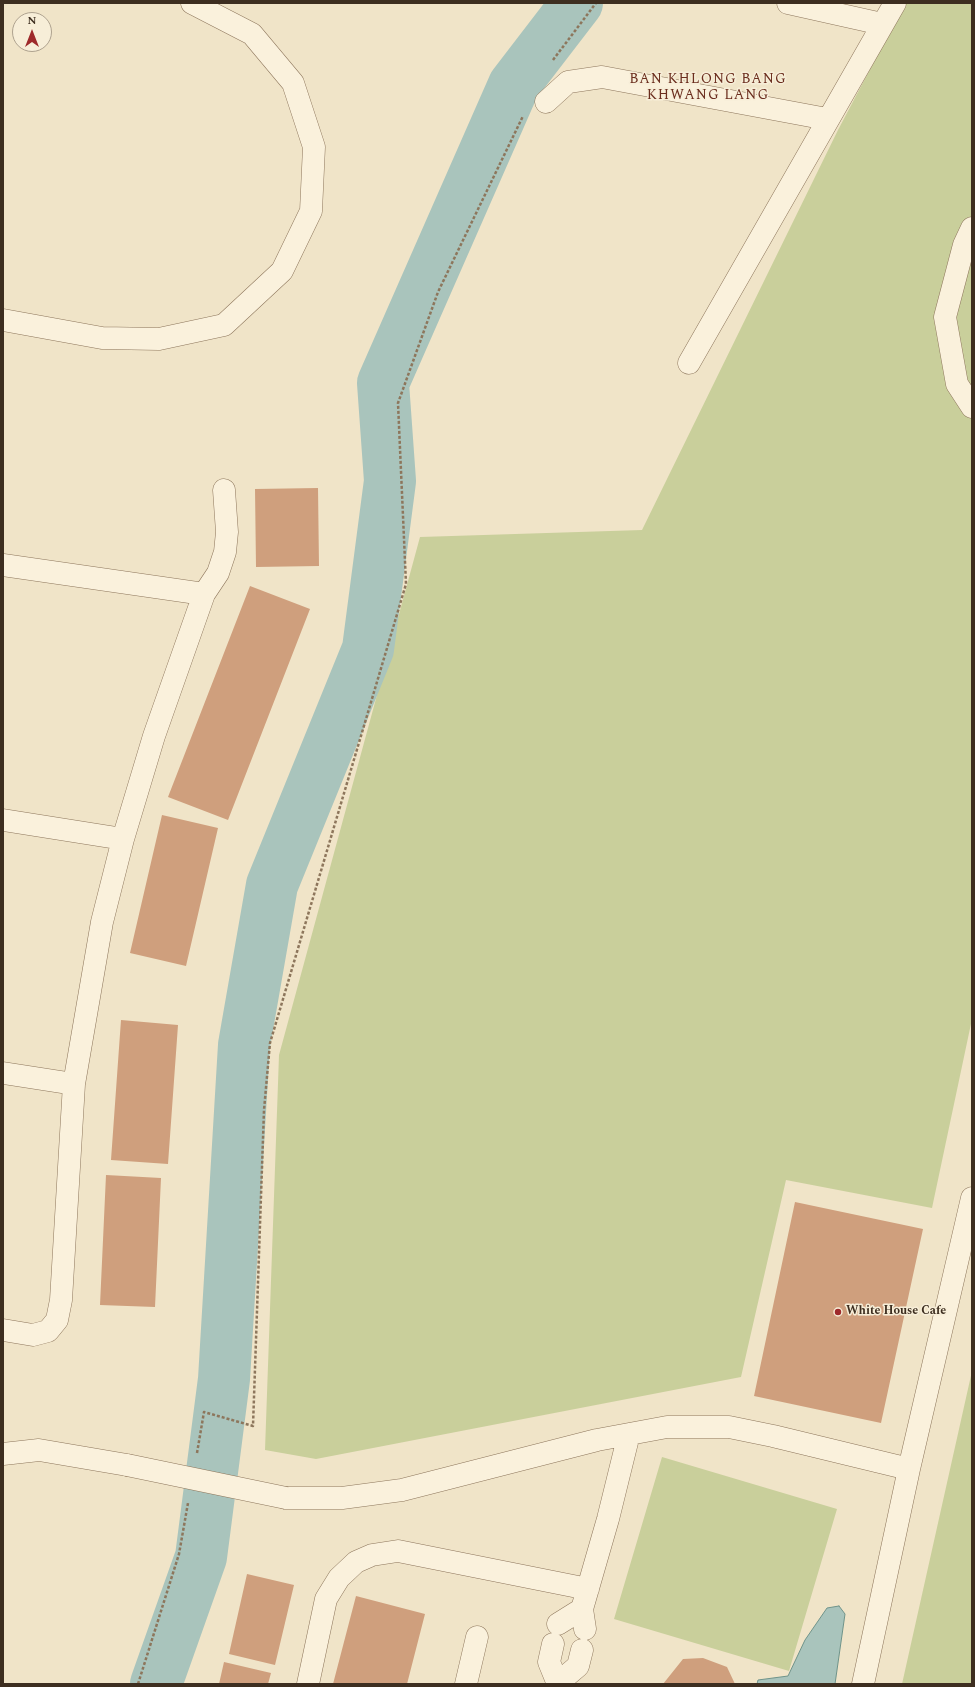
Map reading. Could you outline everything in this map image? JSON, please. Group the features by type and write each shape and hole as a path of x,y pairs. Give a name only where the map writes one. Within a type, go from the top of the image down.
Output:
{"street":[{"path":"3,320 102,338 159,338 224,325 282,271 311,211 314,147 293,83 252,34 192,3"},
{"path":"788,3 882,24"},
{"path":"689,363 827,119 895,3"},
{"path":"546,102 568,82 602,77 827,119"},
{"path":"972,228 964,245 945,317 956,384 972,407"},
{"path":"3,1330 33,1335 48,1331 57,1320 61,1300 74,1084 102,922 123,839 154,736 204,594 218,573 225,552 227,532 224,490"},
{"path":"3,565 204,594"},
{"path":"3,820 123,839"},
{"path":"3,1074 74,1084"},
{"path":"863,1684 909,1469 972,1198"},
{"path":"3,1454 39,1450 127,1465 286,1498 342,1498 402,1490 597,1440 667,1427 729,1427 774,1436 909,1469"},
{"path":"584,1619 556,1634 549,1662 558,1684 578,1666 584,1619 629,1434"},
{"path":"308,1684 326,1599 339,1578 356,1562 372,1555 398,1551 584,1619"},
{"path":"466,1684 477,1637"}],"path":[{"path":"551,63 596,3"},
{"path":"196,1460 204,1412 253,1426 264,1110 270,1043 406,584 398,402 438,292 524,115"},
{"path":"138,1684 179,1554 189,1499"}],"green space":[{"path":"905,3 972,3 972,1019 932,1208 786,1180 741,1377 316,1459 265,1450 279,1055 420,537 642,530 838,130"},
{"path":"972,1371 972,1684 902,1684"},
{"path":"662,1457 837,1509 789,1671 614,1619"}],"water":[{"path":"839,1606 845,1614 835,1684 757,1684 758,1680 788,1676 805,1640 827,1608"}],"building":[{"path":"318,488 319,566 256,567 255,489"},
{"path":"250,586 310,609 228,820 168,797"},
{"path":"162,815 218,828 186,966 130,953"},
{"path":"121,1020 178,1025 168,1164 111,1160"},
{"path":"106,1175 161,1178 155,1307 100,1305"},
{"name":"White House Cafe","path":"795,1202 923,1229 881,1423 754,1396"},
{"path":"247,1574 294,1585 275,1665 229,1654"},
{"path":"356,1596 425,1614 407,1684 333,1684"},
{"path":"703,1658 727,1667 735,1684 663,1684 683,1659"},
{"path":"224,1662 271,1673 268,1684 219,1684"}],"waterway":[{"path":"156,1684 201,1557 224,1379 244,1045 272,885 368,649 390,481 383,383 514,85 577,3"}],"place":[{"name":"White House Cafe","path":"838,1312"}],"district":[{"name":"BAN KHLONG BANG KHWANG LANG","path":"708,88"}]}
